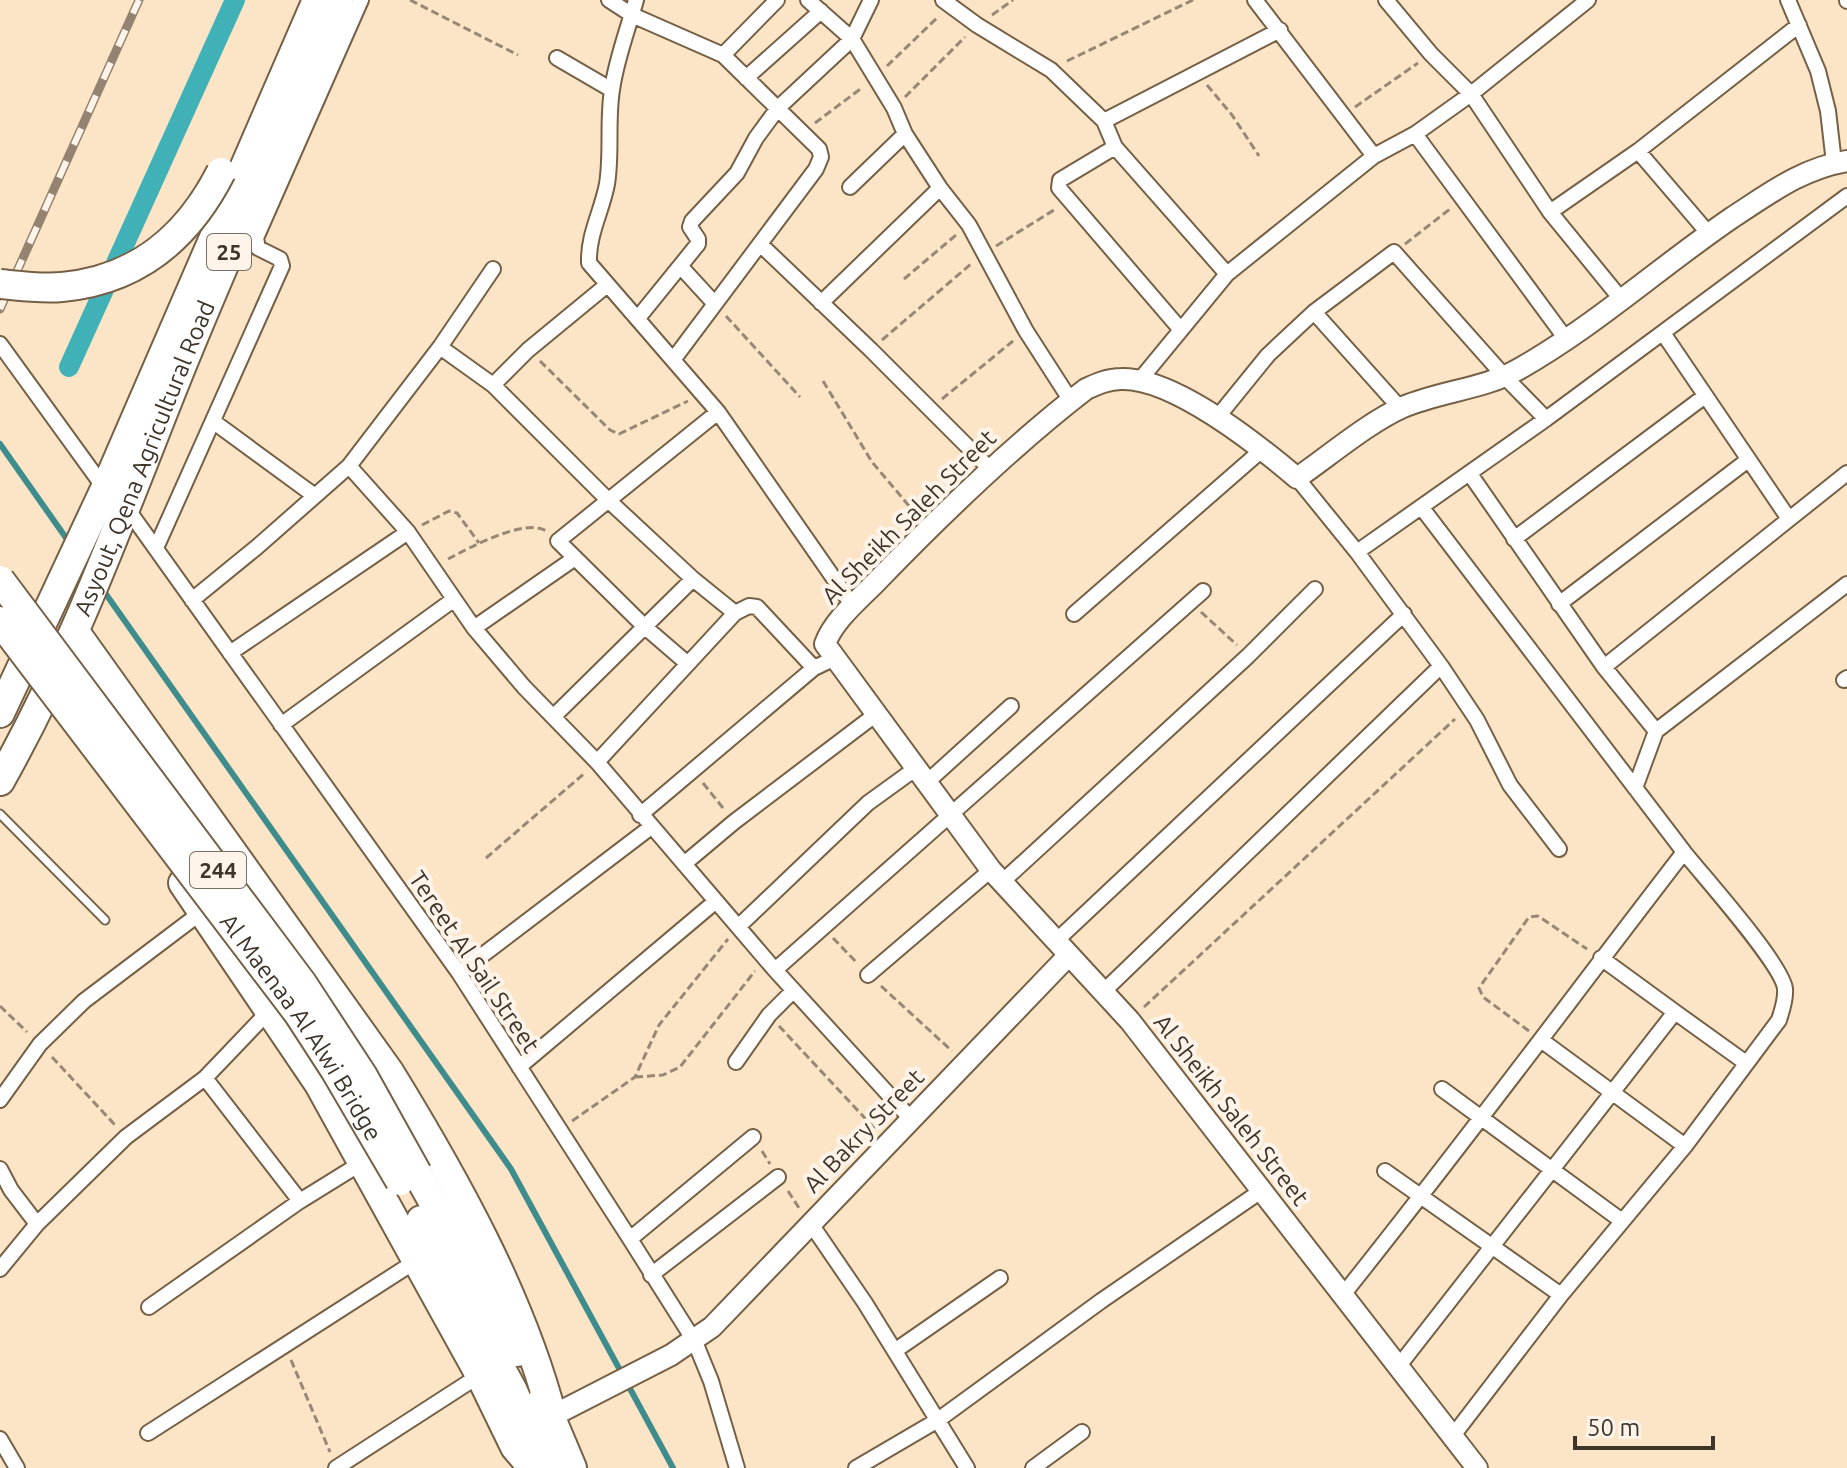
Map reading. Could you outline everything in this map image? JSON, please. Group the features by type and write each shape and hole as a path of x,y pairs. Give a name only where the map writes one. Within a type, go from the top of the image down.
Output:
{"highway":[{"path":"0,284 61,288 90,283 145,261 169,244 208,199 296,0"},
{"name":"Asyout, Qena Agricultural Road","path":"46,696 75,632 115,498 317,0"},
{"name":"Asyout, Qena Agricultural Road","path":"22,667 50,608 115,498 201,319 339,0"},
{"name":"Al Maenaa Al Alwi Bridge","path":"0,580 302,983 363,1076 546,1468"},
{"name":"Al Maenaa Al Alwi Bridge","path":"0,621 298,1013 408,1177 552,1416"},
{"path":"75,632 390,1073 418,1119 518,1313 532,1347 552,1416"},
{"path":"22,667 203,911 319,1084 480,1375 515,1447 533,1468"},
{"name":"25","path":"0,713 22,667"},
{"name":"25","path":"0,781 46,696"},
{"name":"244","path":"552,1416 572,1468"}],"street":[{"path":"156,548 282,266 280,259 258,248 256,238 361,0"},
{"path":"609,0 634,8 723,55 819,149 819,164 673,360"},
{"path":"723,55 777,0"},
{"path":"808,0 852,39 894,108 905,134 940,188 969,225 1026,331 1071,401"},
{"path":"638,318 682,268 698,244 690,227 692,221 737,173 756,138 778,108 852,39 871,0"},
{"path":"1255,0 1374,156"},
{"path":"1386,0 1431,54 1471,94 1550,212 1621,299"},
{"path":"1139,381 1227,274 1374,156 1415,134 1471,94 1588,0"},
{"path":"1297,478 1400,408 1505,377 1566,339 1787,181 1808,170 1840,162 1818,71 1788,0"},
{"path":"946,3 1051,70 1104,121 1115,147 1227,274"},
{"path":"634,8 612,90 610,163 589,248 589,263 718,412 853,606"},
{"path":"746,78 821,11"},
{"path":"1550,212 1638,151 1799,25"},
{"path":"1104,121 1280,30"},
{"path":"557,58 612,90"},
{"path":"850,187 905,134"},
{"path":"1415,134 1566,339"},
{"path":"1115,147 1060,180 1059,188 1181,330"},
{"path":"1638,151 1709,234"},
{"path":"821,303 940,188"},
{"path":"1357,552 1546,419 1847,196"},
{"path":"760,244 991,470"},
{"path":"1216,419 1268,355 1314,312 1394,252 1546,419"},
{"path":"682,268 715,304"},
{"path":"192,600 349,466 440,347 493,269"},
{"path":"493,385 528,350 607,285"},
{"path":"1314,312 1400,408"},
{"path":"1663,333 1789,519"},
{"name":"Tereet Al Sail Street","path":"0,344 156,548 459,973 695,1342 711,1381 737,1468"},
{"path":"440,347 493,385 608,500 693,579 735,613"},
{"name":"Al Sheikh Saleh Street","path":"1473,1466 1130,1021 997,876 833,659 826,649 826,642 853,606 928,528 1071,401 1086,389 1103,382 1121,379 1139,381 1179,396 1263,449 1297,478 1357,552 1441,666 1469,706 1510,785 1559,849"},
{"path":"1514,539 1705,396"},
{"path":"688,664 645,627 558,541 718,412"},
{"path":"214,422 315,496"},
{"path":"1074,614 1263,449"},
{"path":"1559,604 1748,460"},
{"path":"349,466 408,532 474,628 597,762 793,991 911,1119"},
{"path":"1604,667 1847,473"},
{"path":"1470,474 1604,667 1656,731"},
{"path":"1422,508 1684,852 1765,952 1785,986 1779,1020 1685,1146 1561,1295 1452,1437"},
{"path":"230,653 408,532"},
{"path":"474,628 575,558"},
{"path":"553,717 693,579"},
{"path":"1635,788 1656,731 1847,584"},
{"path":"868,975 997,876 1248,656 1315,589"},
{"path":"775,970 1203,591"},
{"path":"281,725 453,600"},
{"path":"597,762 735,613 749,606 757,607 814,668"},
{"path":"1062,948 1404,614"},
{"path":"640,815 814,668 833,659"},
{"path":"1103,992 1441,666"},
{"path":"739,926 868,803 921,776 1011,706"},
{"path":"684,864 875,715"},
{"path":"459,973 651,827"},
{"path":"1342,1296 1483,1117 1684,852"},
{"path":"519,1067 716,901"},
{"path":"0,1100 40,1044 95,993 203,911"},
{"name":"Al Bakry Street","path":"552,1416 695,1342 712,1327 965,1063 1062,948"},
{"path":"1601,958 1746,1063"},
{"path":"736,1062 769,1015 793,991"},
{"path":"0,1269 37,1224 126,1137 205,1078 270,1010"},
{"path":"1398,1367 1675,1012"},
{"path":"1541,1040 1685,1146"},
{"path":"205,1078 300,1201"},
{"path":"1442,1089 1622,1221"},
{"path":"630,1239 753,1137"},
{"path":"149,1307 300,1201 363,1162"},
{"path":"0,1169 11,1190 37,1224"},
{"path":"1385,1171 1561,1295"},
{"path":"651,1275 778,1177"},
{"path":"856,1468 938,1420 1079,1317 1261,1191"},
{"path":"811,1224 896,1350 967,1468"},
{"path":"148,1433 416,1261"},
{"path":"896,1350 1000,1278"},
{"path":"337,1468 480,1375"},
{"path":"1033,1468 1082,1432"},
{"path":"0,1439 17,1468"}],"lane":[{"path":"0,814 105,920"}],"path":[{"path":"410,0 518,55"},
{"path":"894,108 977,25 1013,0"},
{"path":"1051,70 1193,0"},
{"path":"802,132 876,78 946,3"},
{"path":"1342,116 1431,54"},
{"path":"1197,73 1232,115 1259,156"},
{"path":"1394,252 1462,199"},
{"path":"871,350 985,252 1068,201"},
{"path":"904,279 969,225"},
{"path":"715,304 800,397"},
{"path":"929,410 1026,331"},
{"path":"528,350 610,430 619,434 702,394"},
{"path":"823,381 872,462 928,528"},
{"path":"408,532 449,511 457,513 479,543"},
{"path":"434,566 479,543 530,526 544,528 558,541"},
{"path":"1190,601 1248,656"},
{"path":"1130,1021 1469,706"},
{"path":"486,858 597,762"},
{"path":"693,770 734,822"},
{"path":"1541,1040 1483,997 1479,988 1529,917 1538,916 1601,958"},
{"path":"559,1130 635,1077 659,1025 739,926"},
{"path":"822,927 868,975 965,1063"},
{"path":"635,1077 663,1075 680,1067 765,958"},
{"path":"0,1007 40,1044 126,1137"},
{"path":"769,1015 888,1143"},
{"path":"753,1137 811,1224"},
{"path":"284,1344 337,1468"}],"waterway":[{"path":"69,367 235,0"},
{"path":"0,444 71,545"},
{"path":"103,590 511,1169 673,1468"}],"railway":[{"path":"0,309 139,0"}]}
